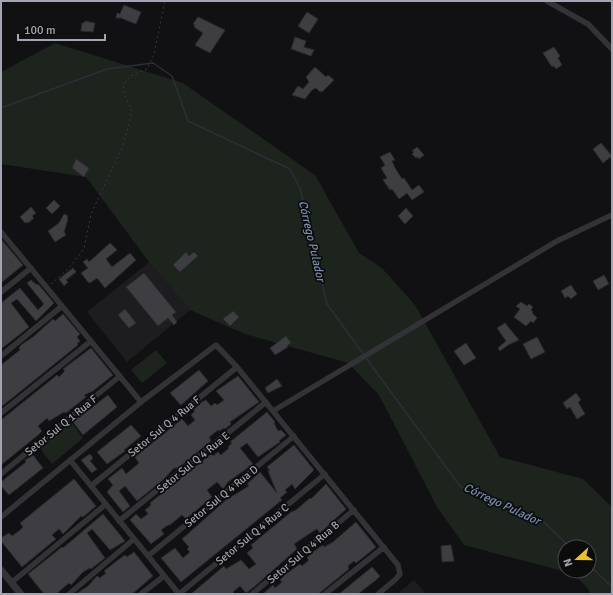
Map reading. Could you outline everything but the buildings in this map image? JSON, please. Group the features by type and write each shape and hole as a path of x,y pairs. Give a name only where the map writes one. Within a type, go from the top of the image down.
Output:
{"street":[{"path":"547,1 588,24 612,49"},
{"path":"273,411 557,241 612,215"},
{"path":"1,232 141,402"},
{"path":"1,292 31,268"},
{"path":"1,356 62,306"},
{"path":"1,413 91,341"},
{"path":"1,517 141,402 214,345 218,346 238,367 398,565 400,574 396,580 378,594"},
{"name":"Setor Sul Q 4 Rua F","path":"91,486 238,367"},
{"name":"Setor Sul Q 1 Rua F","path":"1,474 120,376"},
{"name":"Setor Sul Q 4 Rua E","path":"119,521 266,402"},
{"name":"Setor Sul Q 4 Rua D","path":"148,556 294,436"},
{"path":"70,460 179,594"},
{"name":"Setor Sul Q 4 Rua C","path":"179,594 325,474"},
{"path":"11,583 106,504"},
{"name":"Setor Sul Q 4 Rua B","path":"252,594 354,510"},
{"path":"69,594 134,539"},
{"path":"325,594 384,547"},
{"path":"1,570 21,594"},
{"path":"141,594 164,576"}],"path":[{"path":"47,287 68,269 84,249 91,214 122,148 132,112 123,90 125,82 131,76 147,69 154,54 165,1"}],"shaded area":[{"path":"55,43 183,83 315,175 359,253 382,268 415,305 500,457 583,479 612,507 612,594 590,594 589,590 579,579 597,579 597,539 557,539 557,570 464,545 437,507 379,395 348,363 245,334 190,310 149,262 86,177 1,164 1,72"},
{"path":"149,262 190,310 127,362 87,312"},
{"path":"156,350 167,363 142,383 131,370"},
{"path":"71,422 83,438 52,464 39,447"},
{"path":"414,580 426,594 397,594"}],"waterway":[{"name":"Córrego Pulador","path":"1,108 107,69 153,63 172,76 188,121 290,169 300,188 327,304 364,355"},
{"name":"Córrego Pulador","path":"366,358 460,486 480,497 544,522 562,539"},
{"name":"Córrego Pulador","path":"597,573 612,587"}]}
